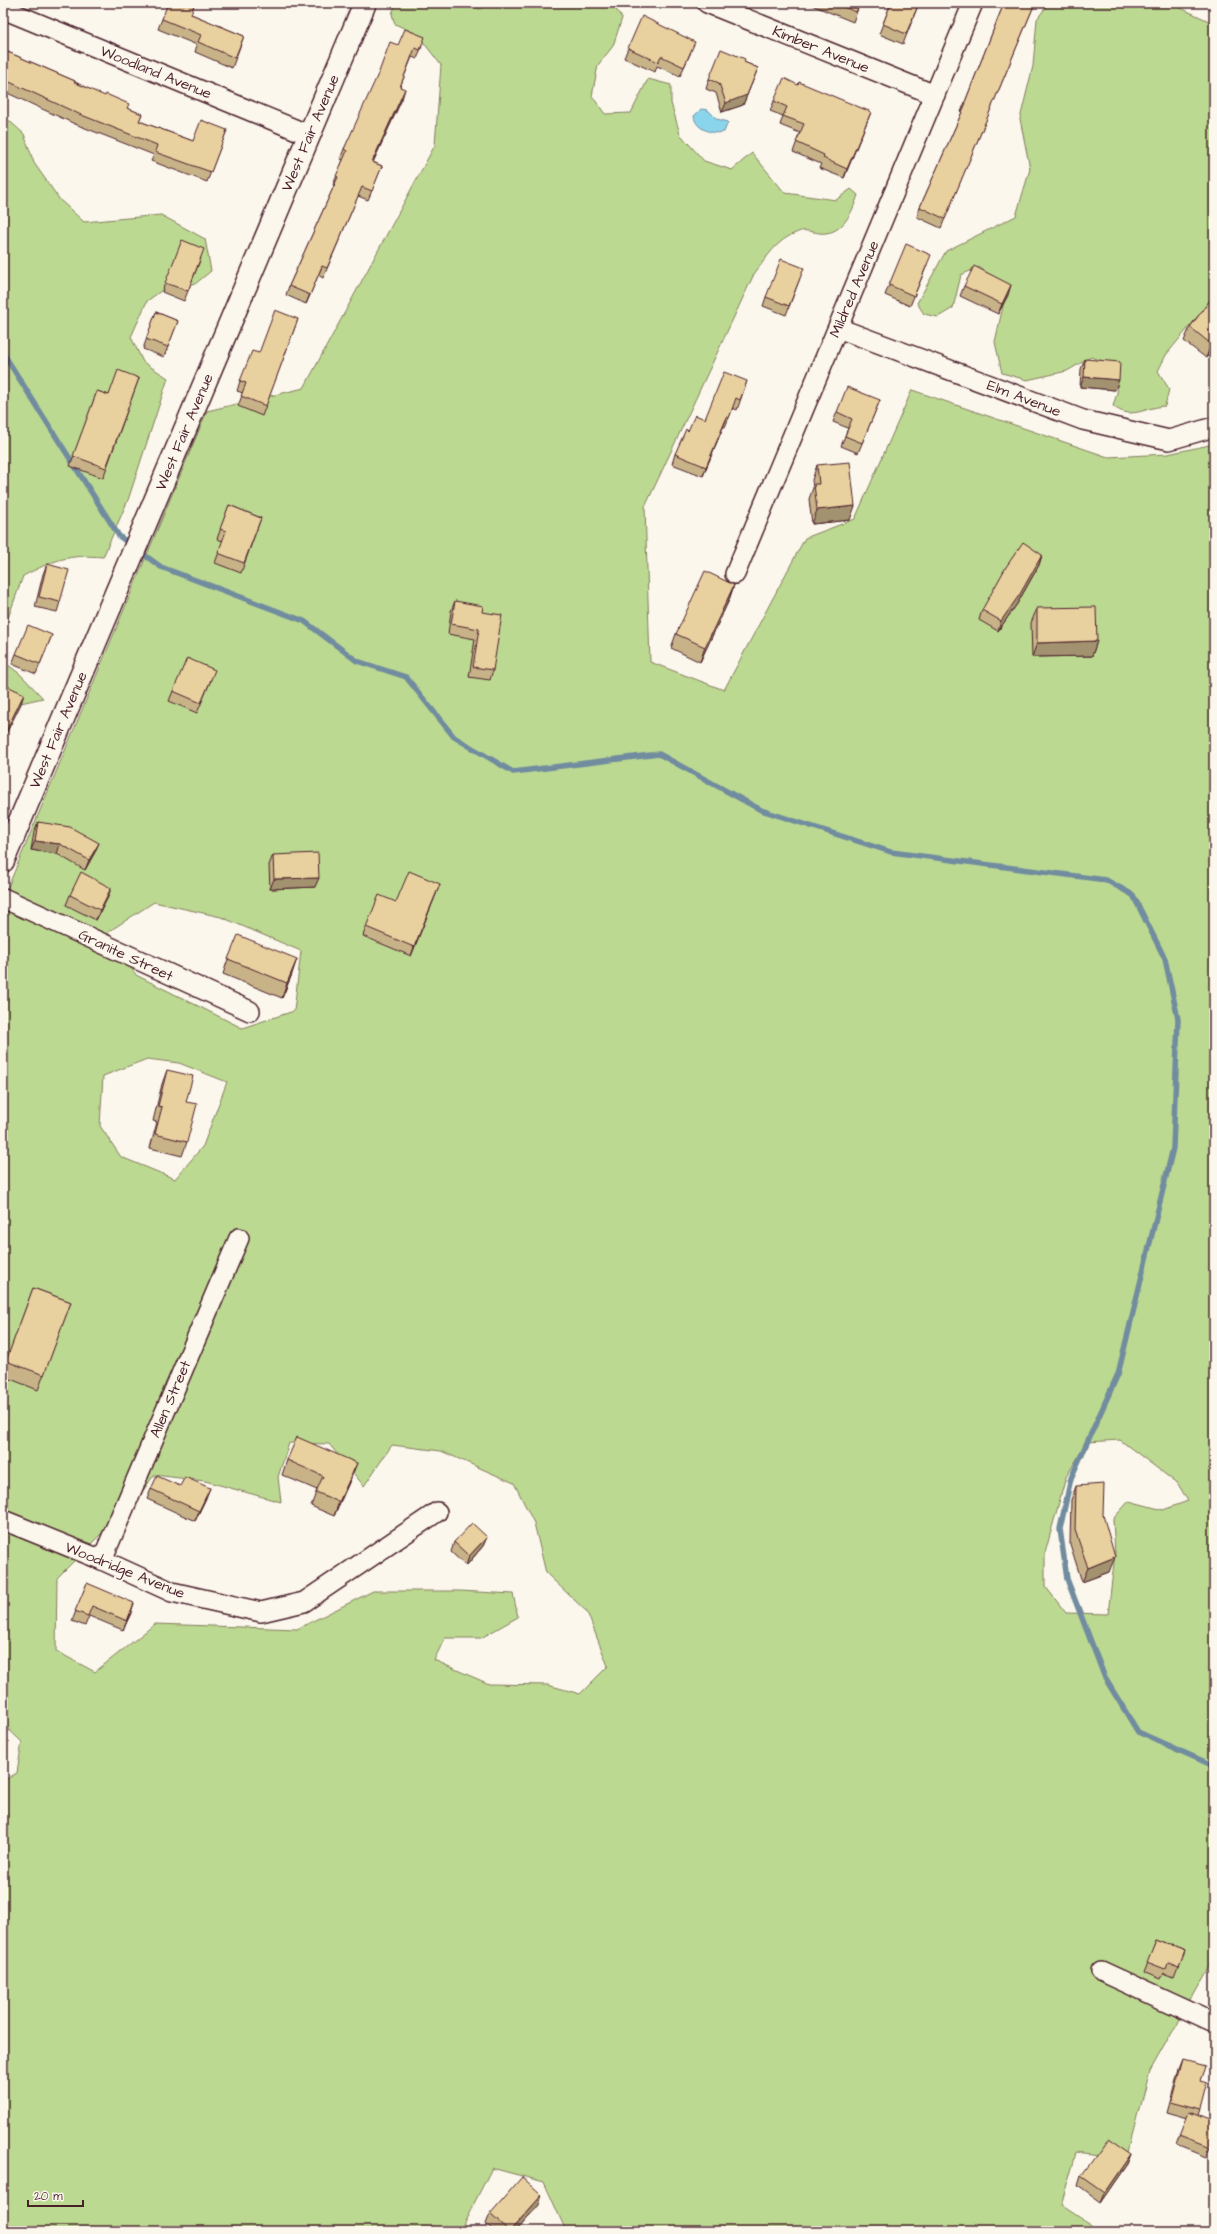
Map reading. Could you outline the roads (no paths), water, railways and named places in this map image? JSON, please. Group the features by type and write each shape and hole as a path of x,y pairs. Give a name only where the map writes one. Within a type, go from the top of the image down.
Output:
{"street":[{"name":"West Fair Avenue","path":"3,861 365,3"},
{"name":"Kimber Avenue","path":"707,3 935,95"},
{"name":"Mildred Avenue","path":"735,574 973,3"},
{"name":"Woodland Avenue","path":"3,8 309,135"},
{"name":"Elm Avenue","path":"838,328 1083,420 1170,440 1214,427"},
{"name":"Granite Street","path":"3,898 250,1011"},
{"name":"Allen Street","path":"102,1560 239,1238"},
{"name":"Woodridge Avenue","path":"3,1520 102,1560 172,1592 261,1612 304,1602 437,1512"},
{"path":"1101,1971 1214,2023"}],"water":[{"path":"701,109 708,110 717,119 728,122 724,132 715,133 701,128 695,121 694,116"}],"waterway":[{"path":"3,353 119,536 131,545"},
{"path":"139,551 161,567 304,621 357,661 406,677 454,737 513,772 659,754 761,810 891,852 1106,880 1133,895 1165,959 1178,1019 1173,1148 1118,1374 1071,1478 1060,1529 1067,1579 1105,1678 1138,1732 1214,1766"}]}
